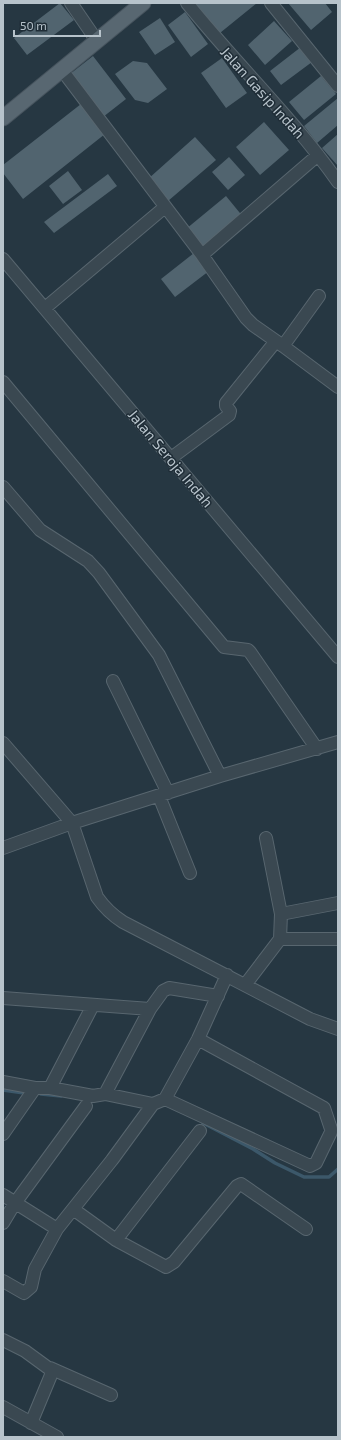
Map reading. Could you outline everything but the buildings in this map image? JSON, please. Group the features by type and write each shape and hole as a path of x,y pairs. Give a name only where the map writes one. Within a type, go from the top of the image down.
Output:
{"main road":[{"path":"3,118 143,3"}],"street":[{"path":"71,3 97,41"},
{"name":"Jalan Gasip Indah","path":"187,3 217,40 318,155 338,182"},
{"path":"271,3 338,86"},
{"path":"62,70 202,255 246,318 253,325 280,343 338,387"},
{"path":"202,255 318,155"},
{"path":"45,308 165,207"},
{"name":"Jalan Seroja Indah","path":"3,259 338,657"},
{"path":"171,458 229,415 230,411 226,406 226,403 280,343 319,296"},
{"path":"3,382 224,647 249,651 317,749"},
{"path":"3,487 40,530 88,561 99,573 159,655 220,776"},
{"path":"113,680 163,795 190,873"},
{"path":"3,848 220,776 338,742"},
{"path":"3,743 72,824 93,889 103,906 123,922 310,1019 338,1029"},
{"path":"245,985 280,939 281,914 266,838"},
{"path":"281,914 338,903"},
{"path":"280,939 338,939"},
{"path":"3,1281 24,1293 31,1287 35,1269 57,1229 112,1160 153,1104 165,1099 198,1038 227,976"},
{"path":"105,1094 150,1009 162,991 169,988 218,996"},
{"path":"3,998 150,1009"},
{"path":"50,1088 93,1005"},
{"path":"165,1099 310,1166 316,1163 331,1132 324,1108 198,1038"},
{"path":"3,1082 35,1088 50,1088 93,1096 105,1094 153,1104"},
{"path":"3,1134 35,1088"},
{"path":"3,1223 15,1202 86,1106"},
{"path":"116,1240 200,1131"},
{"path":"73,1209 116,1240 166,1267 174,1262 237,1186 241,1184 306,1229"},
{"path":"3,1195 57,1229"},
{"path":"3,1340 25,1351 50,1368 111,1395"},
{"path":"31,1422 51,1375 50,1368"},
{"path":"3,1407 57,1437"}],"waterway":[{"path":"3,1090 24,1093"},
{"path":"41,1094 61,1096"},
{"path":"203,1123 253,1149 275,1163 304,1177 329,1177 338,1169"}]}
